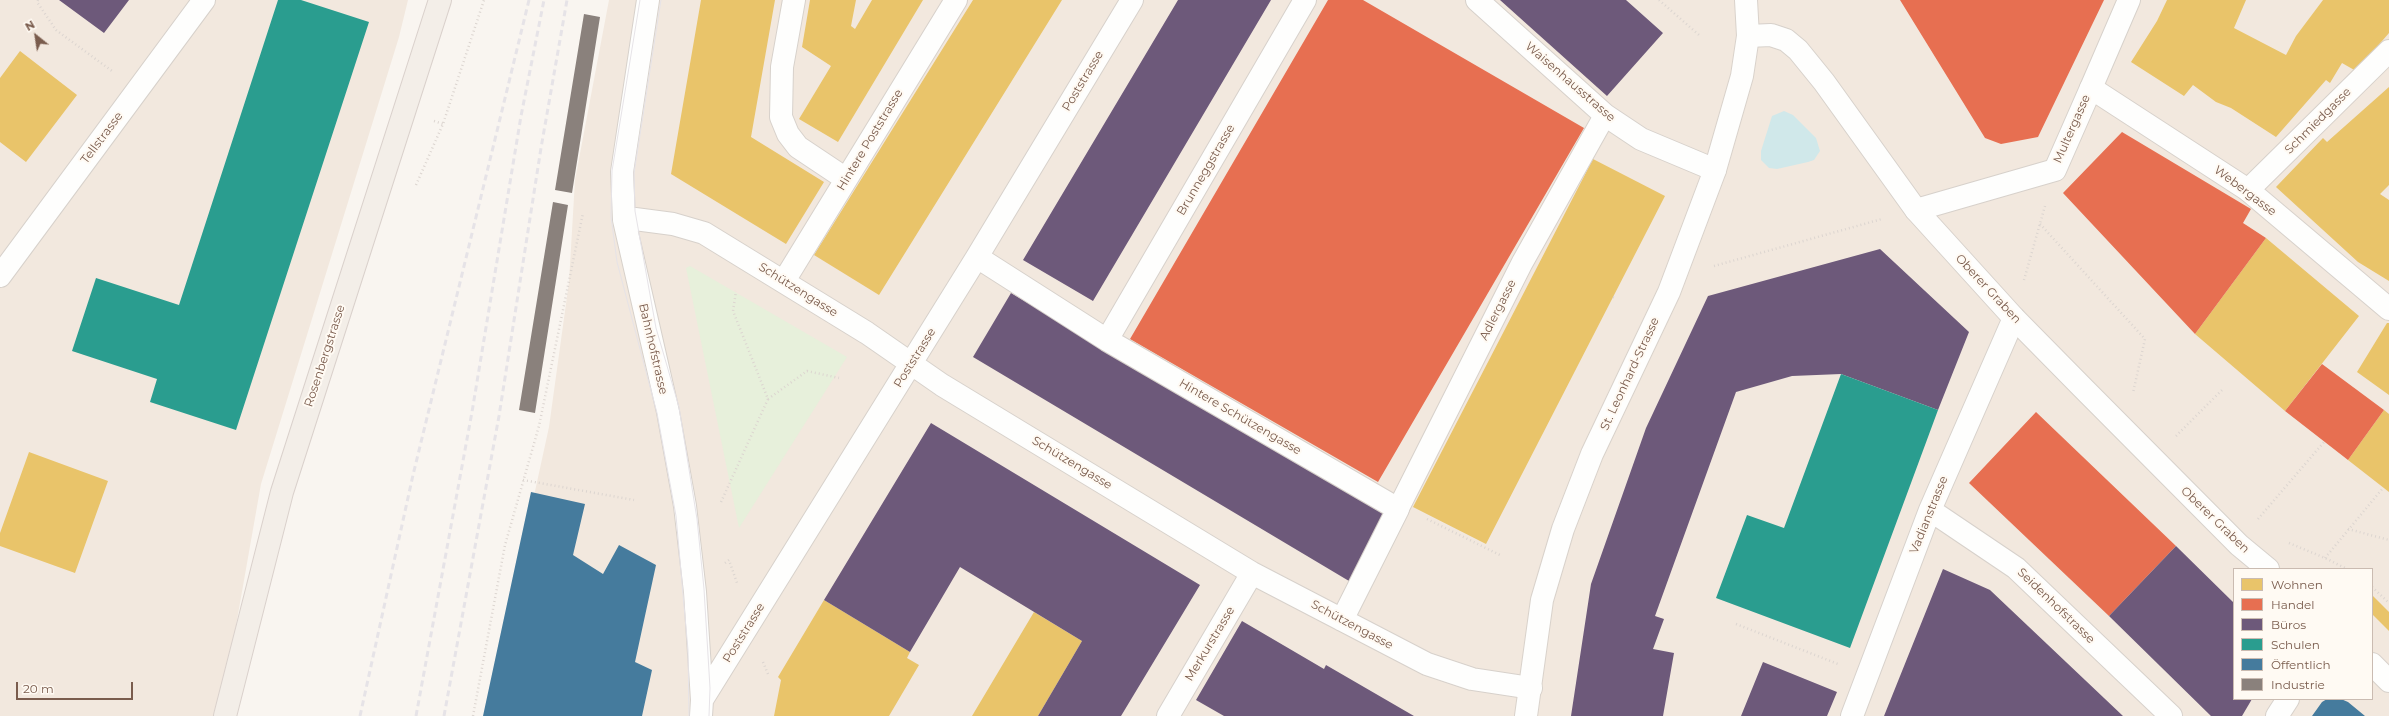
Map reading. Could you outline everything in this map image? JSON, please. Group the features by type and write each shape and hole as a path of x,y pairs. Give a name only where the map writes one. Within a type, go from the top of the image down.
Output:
{"main road":[{"name":"Rosenbergstrasse","path":"225,716 282,492 440,0"}],"street":[{"name":"Tellstrasse","path":"0,276 204,0"},
{"name":"Bahnhofstrasse","path":"648,0 622,172 624,220 668,412 685,506 694,583 701,708"},
{"path":"794,0 782,67 781,117 788,134 798,147 846,178"},
{"name":"Hintere Poststrasse","path":"784,281 956,0"},
{"name":"Poststrasse","path":"701,708 977,257 1132,0"},
{"name":"Brunneggstrasse","path":"1107,340 1305,0"},
{"name":"Waisenhausstrasse","path":"1477,0 1605,115 1641,139 1715,170"},
{"path":"1746,0 1748,36"},
{"name":"Multergasse","path":"1916,210 2055,170 2129,0"},
{"name":"Oberer Graben","path":"1748,36 1771,35 1786,40 1798,50 1824,82 1916,210 2014,318 2239,545 2267,568"},
{"name":"St. Leonhard-Strasse","path":"1526,716 1542,600 1562,529 1589,461 1675,276 1715,170 1736,100 1748,36"},
{"name":"Schmiedgasse","path":"2248,190 2389,51"},
{"name":"Webergasse","path":"2091,88 2248,190 2389,308"},
{"name":"Schützengasse","path":"624,220 635,219 673,224 704,233 867,333 911,364 1252,573 1427,664 1460,676 1531,688"},
{"name":"Hintere Schützengasse","path":"977,257 1107,340 1398,509"},
{"name":"Vadianstrasse","path":"1852,716 1930,510 2014,318"},
{"path":"1342,620 1398,509"},
{"name":"Seidenhofstrasse","path":"1930,510 2016,568 2171,716"},
{"name":"Merkurstrasse","path":"1168,716 1252,573"},
{"path":"2373,665 2389,681"},
{"path":"2277,716 2287,700"}],"lane":[{"name":"Adlergasse","path":"1398,509 1522,263 1605,115"}],"path":[{"path":"38,0 37,2 56,30 137,90"},
{"path":"1659,0 1699,35"},
{"path":"2014,318 2055,170"},
{"path":"1675,276 1916,210"},
{"path":"473,716 505,545 539,426 583,213"},
{"path":"2040,224 2145,339 2132,396"},
{"path":"736,286 733,311 768,399"},
{"path":"721,502 768,399 807,371 840,378"},
{"path":"2175,437 2222,390"},
{"path":"2255,523 2324,442"},
{"path":"524,480 634,500"},
{"path":"2325,558 2383,488"},
{"path":"1438,524 1502,556"},
{"path":"2348,529 2389,540"},
{"path":"2283,541 2345,568"},
{"path":"2373,588 2389,603"},
{"path":"1736,624 1825,659"}],"shaded area":[{"path":"0,0 408,0 399,37 261,484 220,716 0,716"},
{"path":"609,0 2389,0 2389,716 486,716 549,427 569,282 575,180"}],"green space":[{"path":"690,266 847,357 739,528 686,268"}],"water":[{"path":"1784,111 1793,115 1816,138 1820,151 1814,160 1808,162 1777,169 1769,168 1761,160 1761,151 1772,116"}],"building: Wohnen":[{"path":"701,0 775,0 751,137 824,182 786,244 671,174"},
{"path":"810,0 856,0 851,26 855,29 872,0 923,0 838,142 799,119 831,66 802,47"},
{"path":"973,0 1062,0 879,295 814,255"},
{"path":"2167,0 2246,0 2234,28 2286,55 2296,36 2323,0 2389,0 2389,33 2356,71 2342,63 2330,83 2326,80 2276,137 2231,108 2216,102 2193,85 2184,96 2131,62 2157,21"},
{"path":"20,51 77,95 26,162 0,142 0,78"},
{"path":"2389,87 2389,185 2380,194 2389,200 2389,281 2358,262 2276,187 2323,138 2327,142"},
{"path":"1593,159 1665,196 1486,544 1413,507"},
{"path":"2266,238 2359,316 2285,411 2195,334"},
{"path":"2387,323 2389,323 2389,395 2357,372"},
{"path":"2384,410 2389,414 2389,492 2348,460"},
{"path":"29,452 108,481 75,573 0,546 0,533"},
{"path":"2373,596 2389,612 2389,631 2373,615"},
{"path":"824,600 910,652 907,658 919,665 889,716 774,716 781,680 778,677"},
{"path":"1034,612 1082,641 1038,716 972,716"}],"building: Handel":[{"path":"1328,0 1363,0 1584,128 1378,482 1130,339"},
{"path":"1900,0 2104,0 2038,137 2001,144 1985,138"},
{"path":"2122,132 2251,209 2243,223 2266,238 2195,334 2063,193"},
{"path":"2322,364 2384,410 2348,460 2285,411"},
{"path":"2036,412 2176,546 2109,616 1969,483"}],"building: Büros":[{"path":"59,0 129,0 104,33"},
{"path":"1178,0 1271,0 1093,301 1023,260"},
{"path":"1500,0 1626,0 1663,33 1607,96"},
{"path":"1880,249 1969,332 1938,410 1841,374 1792,376 1736,392 1655,616 1664,619 1653,649 1674,653 1663,716 1571,716 1591,584 1646,428 1708,296"},
{"path":"1011,293 1387,516 1349,581 973,357"},
{"path":"931,423 1200,585 1121,716 1038,716 1082,641 960,567 910,652 824,600"},
{"path":"2176,546 2233,602 2233,700 2251,700 2242,716 2211,716 2109,616"},
{"path":"1943,569 1990,590 2123,716 1884,716"},
{"path":"1242,621 1324,669 1326,665 1414,716 1224,716 1196,700"},
{"path":"1763,662 1837,692 1827,716 1741,716"}],"building: Schulen":[{"path":"278,0 301,0 369,22 236,430 150,402 157,379 72,351 96,278 179,305"},
{"path":"1841,374 1938,410 1850,648 1716,598 1747,515 1784,528"}],"building: Öffentlich":[{"path":"531,492 585,504 573,555 603,574 619,545 656,565 635,662 652,670 642,716 483,716"},
{"path":"2325,700 2343,700 2365,716 2312,716 2322,702"}],"building: Industrie":[{"path":"584,14 600,17 572,193 555,190"},
{"path":"553,202 568,205 535,413 519,410"}],"tram line":[{"path":"640,0 612,171 611,216 617,262 657,413 676,516 688,650 689,716"},
{"path":"661,0 634,173 635,211 656,328 679,407 697,519 704,589 710,688 709,716"}],"railway":[{"path":"360,716 413,475 529,0"},
{"path":"416,716 472,412 521,116 544,0"},
{"path":"444,716 499,416 541,148 567,0"}]}
